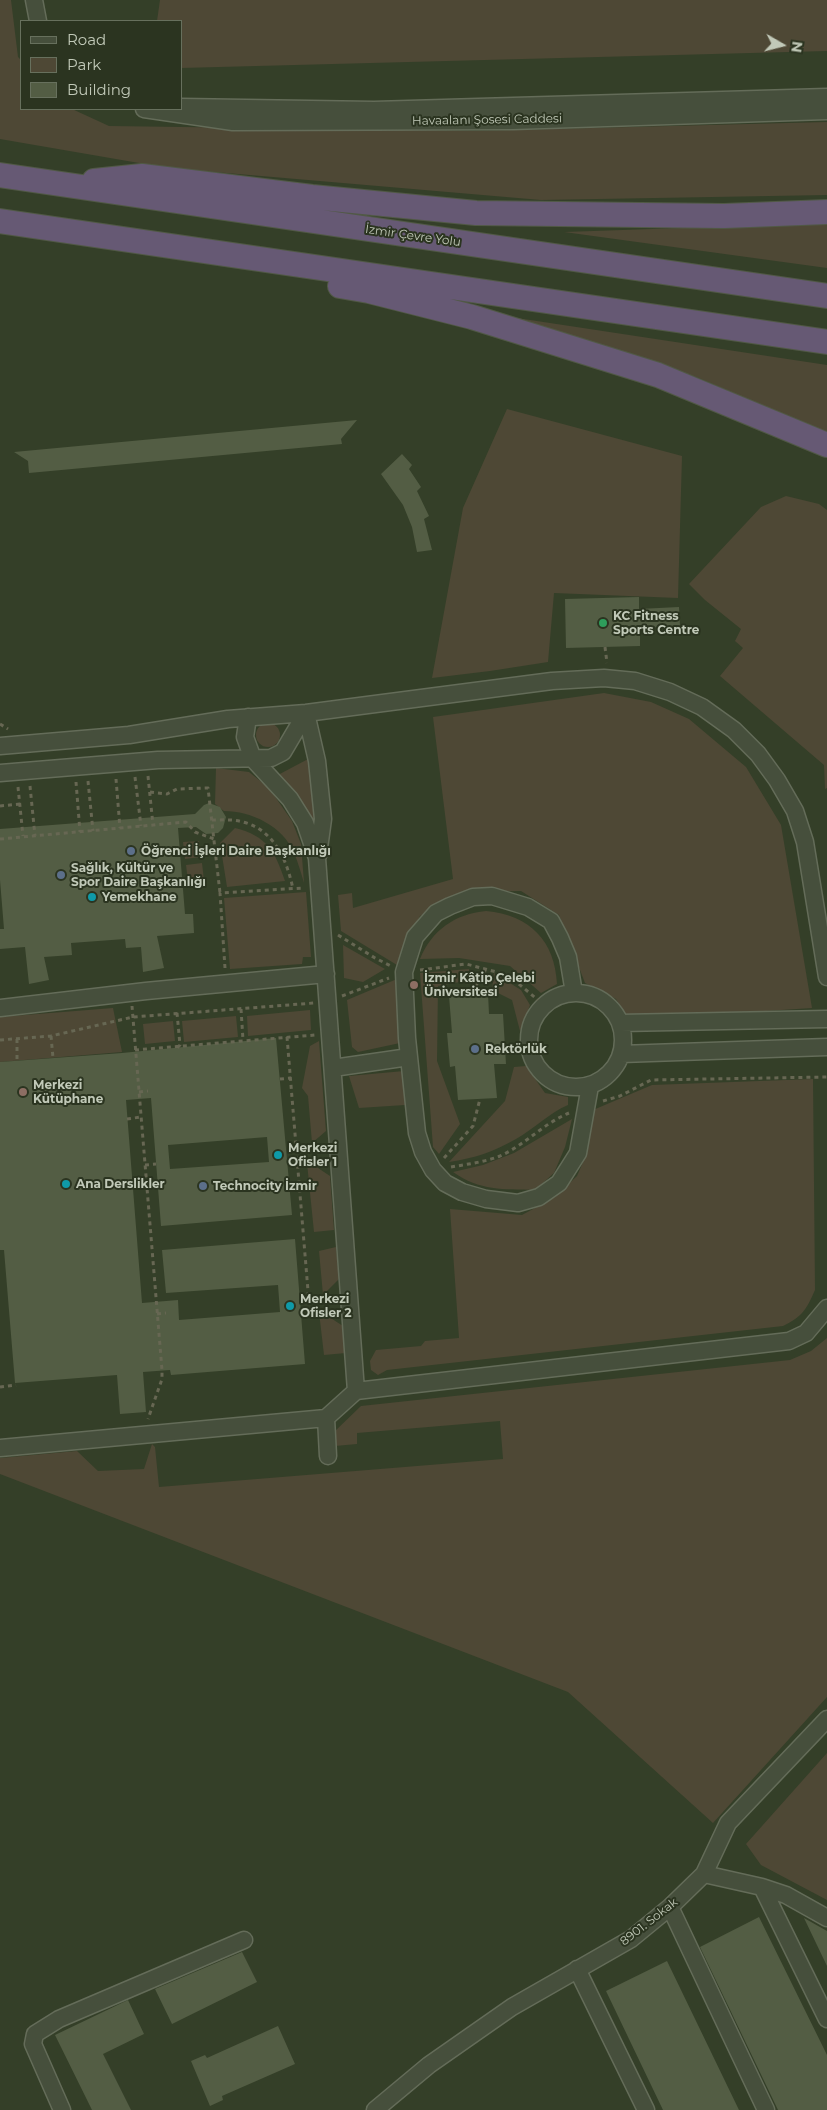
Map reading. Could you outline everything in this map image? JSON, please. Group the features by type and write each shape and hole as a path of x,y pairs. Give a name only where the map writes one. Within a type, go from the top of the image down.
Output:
{"highway":[{"name":"İzmir Çevre Yolu","path":"0,175 827,296"},
{"path":"60,185 142,176 312,197 476,213 724,216 827,212"},
{"path":"0,221 827,342"},
{"path":"57,230 120,250 370,291 472,317 658,375 827,445"}],"street":[{"path":"34,0 38,20"},
{"name":"Havaalanı Şosesi Caddesi","path":"182,107 374,110 827,97"},
{"name":"Havaalanı Şosesi Caddesi","path":"156,110 233,122 512,121 827,112"},
{"path":"0,746 129,734 248,717 306,713 552,681 604,678 635,682 670,692 702,707 734,730 758,754 777,780 795,811 805,842 827,977"},
{"path":"15,772 140,761 271,758 283,752 306,713"},
{"path":"306,713 317,761 323,819 317,858"},
{"path":"248,717 245,737 253,759 290,798 305,823 317,858 356,1391"},
{"path":"574,993 568,957 551,921 528,907 492,896 473,897 436,913 415,937 404,972 409,1057 417,1133 423,1152 445,1183 462,1192 486,1200 518,1203 539,1197 559,1183 578,1153 590,1086"},
{"path":"0,1008 326,974"},
{"path":"574,993 588,994 602,1001 612,1010 620,1023 623,1039 621,1054 614,1068 604,1079 590,1086 575,1088 559,1085 545,1077 534,1064 529,1049 529,1033 534,1017 544,1005 558,996 574,993"},
{"path":"620,1023 827,1019"},
{"path":"621,1054 827,1046"},
{"path":"333,1068 409,1057"},
{"path":"0,1448 326,1418 356,1391 789,1341 806,1334 827,1308"},
{"path":"326,1418 328,1456"},
{"name":"8901. Sokak","path":"375,2110 429,2065 504,2012 631,1940 670,1908 704,1874 728,1823 827,1719"},
{"path":"704,1874 762,1887 786,1895 827,1918"},
{"path":"762,1887 827,2019"},
{"path":"670,1908 766,2110"},
{"path":"62,2110 33,2044 36,2034 59,2019 244,1940"},
{"path":"577,1969 646,2110"}],"path":[{"path":"605,647 607,663"},
{"path":"140,761 150,792 153,825"},
{"path":"140,761 141,826"},
{"path":"114,763 120,828"},
{"path":"80,766 92,830"},
{"path":"80,766 80,832"},
{"path":"15,772 23,836"},
{"path":"15,772 35,836"},
{"path":"150,792 167,794 176,789 208,788 220,894 226,984"},
{"path":"0,806 20,804"},
{"path":"212,820 241,821 254,826 268,836 279,849 288,866 293,889"},
{"path":"0,838 186,822 195,832 214,839"},
{"path":"220,894 320,887"},
{"path":"322,925 375,958 404,972"},
{"path":"0,1040 51,1036 133,1017 328,1002 404,972 466,964 508,975 544,1005"},
{"path":"471,994 486,969"},
{"path":"131,993 162,1379 143,1435"},
{"path":"241,1008 243,1040"},
{"path":"177,1014 179,1047"},
{"path":"136,1050 330,1034"},
{"path":"51,1036 53,1058"},
{"path":"287,1037 309,1303 333,1302"},
{"path":"17,1039 17,1061"},
{"path":"434,1170 478,1163 501,1156 539,1132 556,1118 620,1096 651,1080 827,1077"},
{"path":"280,1079 291,1078"},
{"path":"139,1092 148,1092"},
{"path":"434,1170 473,1126 480,1099"},
{"path":"127,1119 141,1117"},
{"path":"145,1165 156,1164"},
{"path":"157,1314 166,1313"},
{"path":"0,1386 16,1385"}],"green space":[{"path":"0,0 11,0 18,57 20,59 20,110 74,110 109,126 474,131 827,122 827,195 541,200 168,168 0,139"},
{"path":"160,0 827,0 827,51 182,68 182,20 157,20"},
{"path":"827,223 827,268 564,232"},
{"path":"517,318 827,365 827,434 699,378"},
{"path":"507,409 682,456 678,598 554,593 548,662 432,678 463,508"},
{"path":"786,496 819,504 827,510 827,788 825,789 824,765 720,676 743,648 735,641 741,629 705,600 689,584 761,507"},
{"path":"604,693 651,702 689,719 746,767 781,825 812,1008 628,1020 616,999 585,983 559,915 521,891 470,892 420,916 397,965 341,931 338,895 352,893 353,908 453,879 433,717"},
{"path":"268,723 276,727 280,735 276,743 268,747 260,743 256,735 260,727"},
{"path":"310,758 317,829 276,776"},
{"path":"216,768 249,772 269,788 292,821 301,844 304,883 295,856 289,843 282,835 255,817 224,811 215,804"},
{"path":"235,828 255,835 268,846 277,861 285,881 227,887 220,843"},
{"path":"199,841 201,857 185,859 183,842"},
{"path":"202,863 204,880 188,881 186,865"},
{"path":"306,892 311,957 303,957 302,964 230,969 224,898"},
{"path":"486,911 515,918 537,933 551,955 557,984 541,993 510,966 459,958 420,959 431,940 446,925 464,916"},
{"path":"343,945 385,969 363,982 344,978"},
{"path":"469,969 470,980 438,986 437,1061 460,1124 439,1154 433,1147 420,973"},
{"path":"494,973 521,990 530,1005 520,1031 512,1000 492,990"},
{"path":"397,979 400,1043 358,1052 352,1047 347,1000"},
{"path":"113,1008 122,1052 0,1062 0,1017"},
{"path":"310,1010 311,1030 248,1036 247,1016"},
{"path":"236,1016 238,1037 184,1042 182,1021"},
{"path":"173,1021 175,1041 145,1044 143,1024"},
{"path":"319,1041 326,1131 312,1143 308,1096 302,1088 310,1046"},
{"path":"526,1066 545,1093 568,1097 568,1105 554,1112 523,1135 499,1148 467,1159 449,1162 505,1101 514,1067"},
{"path":"404,1071 405,1105 359,1108 349,1076"},
{"path":"813,1079 815,1290 806,1308 795,1319 783,1326 387,1370 378,1375 371,1370 370,1361 376,1350 421,1346 425,1341 459,1338 450,1209 522,1215 555,1197 577,1176 587,1153 593,1110 652,1085"},
{"path":"572,1119 565,1147 554,1173 535,1190 482,1186 453,1172 483,1165 514,1153"},
{"path":"307,1163 312,1164 330,1176 334,1230 314,1232"},
{"path":"336,1247 339,1279 323,1295 319,1251"},
{"path":"324,1311 326,1315 343,1326 346,1353 324,1355 319,1312"},
{"path":"827,1338 827,1697 713,1823 568,1692 0,1474 0,1458 77,1451 98,1471 144,1469 152,1444 155,1447 159,1487 503,1459 500,1421 357,1433 357,1444 335,1446 334,1432 361,1406 790,1360 811,1351"},
{"path":"827,1753 827,1900 761,1865 746,1844"}],"building":[{"path":"357,420 341,439 342,444 29,473 28,461 14,452"},
{"path":"402,454 412,465 409,469 421,487 417,491 429,516 424,519 432,550 417,552 412,527 403,505 381,474"},
{"name":"KC Fitness Sports Centre","path":"639,597 639,609 679,607 680,626 640,628 640,646 566,648 565,599"},
{"name":"Yemekhane","path":"209,803 220,807 226,817 223,828 218,833 206,834 196,827 178,828 185,914 193,914 194,933 157,936 164,968 143,972 141,947 126,948 125,939 71,943 72,955 44,957 49,980 29,984 25,947 0,949 0,929 4,929 0,880 0,829 195,814 204,805"},
{"name":"Rektörlük","path":"488,993 489,1014 503,1014 506,1064 494,1064 497,1098 458,1100 455,1066 450,1067 447,1033 452,1033 449,996"},
{"path":"276,1038 292,1215 161,1226 151,1098 126,1100 142,1303 178,1300 179,1320 280,1312 278,1285 166,1293 162,1250 295,1239 305,1364 171,1375 170,1370 143,1372 146,1412 120,1414 117,1375 15,1383 4,1250 0,1250 0,1062 122,1053","holes":["267,1137 269,1162 170,1169 168,1145"]},
{"path":"759,1917 827,2055 827,2110 778,2110 700,1947"},
{"path":"804,1918 827,1931 827,1966"},
{"path":"242,1952 257,1982 172,2024 155,1989"},
{"path":"667,1961 739,2110 663,2110 606,1991"},
{"path":"128,2000 144,2034 103,2054 131,2110 92,2110 55,2035"},
{"path":"278,2026 295,2064 222,2096 223,2100 210,2106 191,2061 205,2055 207,2058"}],"place":[{"name":"KC Fitness Sports Centre","path":"603,623"},
{"name":"Öğrenci İşleri Daire Başkanlığı","path":"131,851"},
{"name":"Sağlık, Kültür ve Spor Daire Başkanlığı","path":"61,875"},
{"name":"Yemekhane","path":"92,897"},
{"name":"İzmir Kâtip Çelebi Üniversitesi","path":"414,985"},
{"name":"Rektörlük","path":"475,1049"},
{"name":"Merkezi Kütüphane","path":"23,1092"},
{"name":"Merkezi Ofisler 1","path":"278,1155"},
{"name":"Ana Derslikler","path":"66,1184"},
{"name":"Technocity İzmir","path":"203,1186"},
{"name":"Merkezi Ofisler 2","path":"290,1306"}]}
